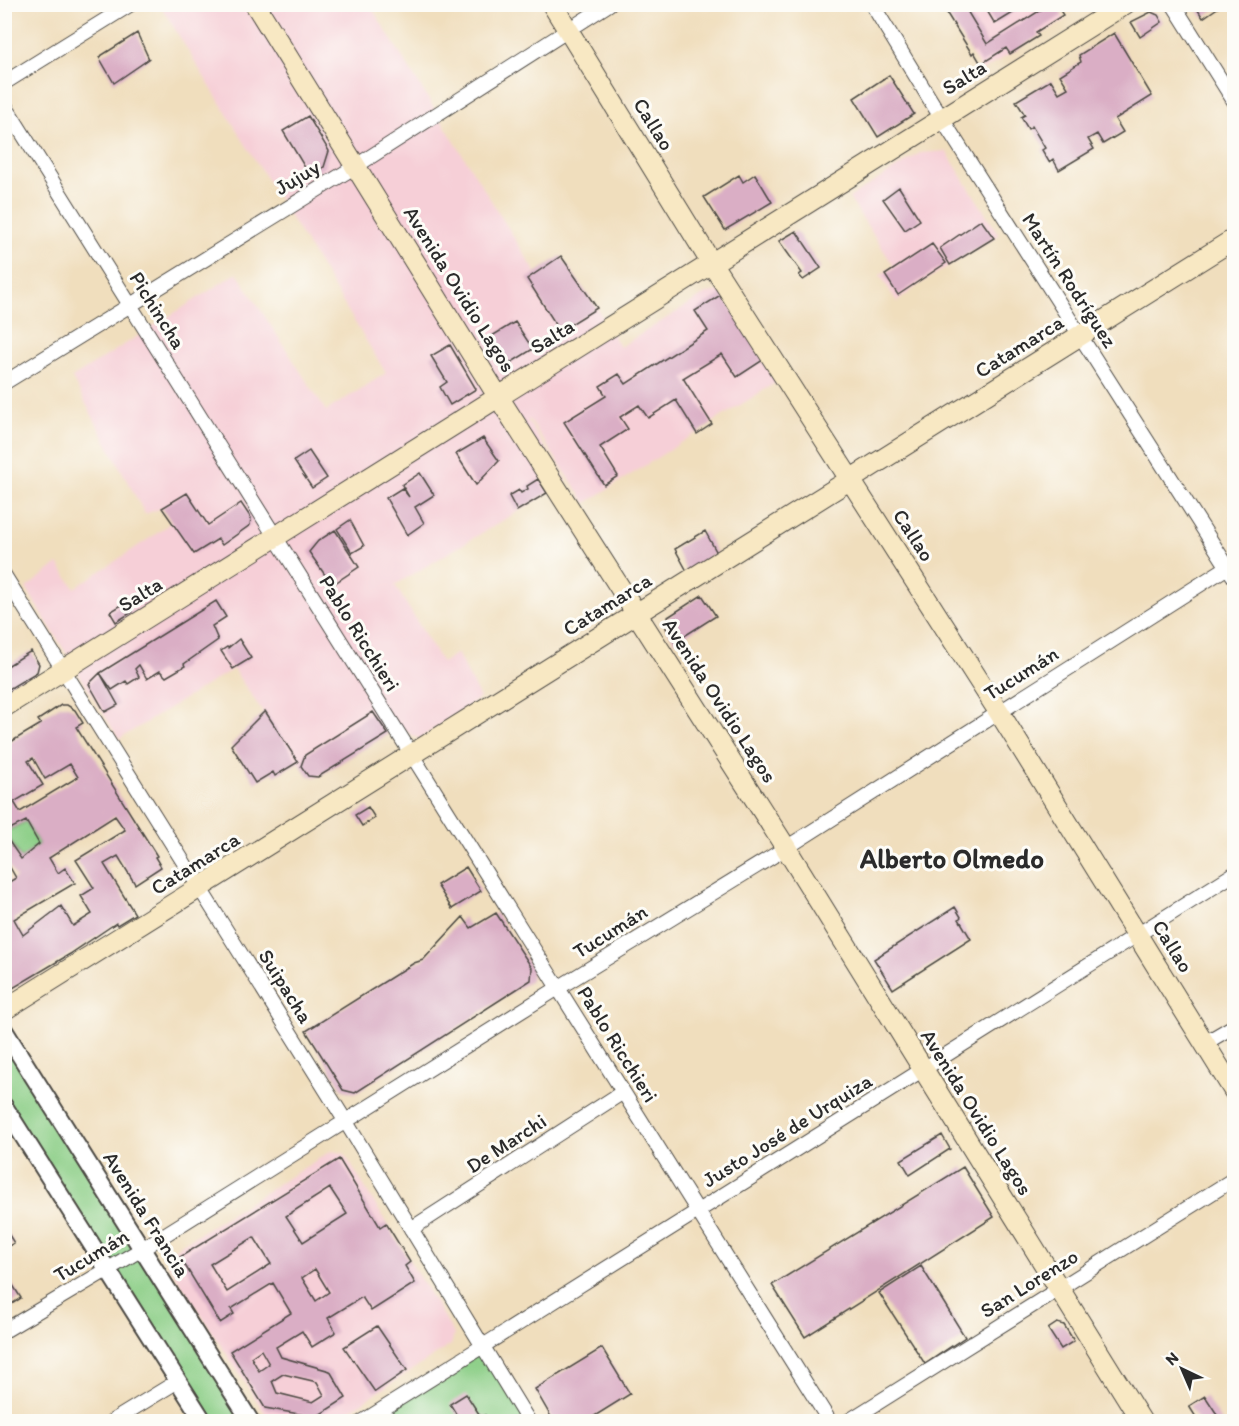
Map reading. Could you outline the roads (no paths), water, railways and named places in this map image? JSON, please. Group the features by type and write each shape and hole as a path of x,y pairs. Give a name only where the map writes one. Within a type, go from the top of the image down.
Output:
{"main road":[{"name":"Avenida Ovidio Lagos","path":"255,4 499,398 786,848 1142,1422"},
{"name":"Callao","path":"552,4 712,264 999,712 1234,1091"},
{"name":"Salta","path":"4,707 1125,4"},
{"name":"Catamarca","path":"4,1010 1234,239"}],"street":[{"path":"4,83 131,4"},
{"name":"Jujuy","path":"4,383 356,166 609,4"},
{"name":"Martín Rodríguez","path":"872,4 942,119 1232,569"},
{"path":"1173,4 1234,101"},
{"name":"Pichincha","path":"4,104 276,537"},
{"name":"Pablo Ricchieri","path":"276,537 830,1422"},
{"name":"Tucumán","path":"4,1331 142,1249 786,848 999,712 1232,569"},
{"name":"Suipacha","path":"4,575 346,1122 529,1422"},
{"name":"Justo José de Urquiza","path":"362,1422 1234,874"},
{"path":"1205,1043 1234,1026"},
{"name":"Avenida Francia","path":"4,1030 251,1422"},
{"name":"De Marchi","path":"411,1229 624,1092"},
{"path":"4,1106 204,1422"},
{"name":"San Lorenzo","path":"847,1422 1234,1179"},
{"path":"111,1422 178,1381"}],"district":[{"name":"Alberto Olmedo","path":"952,858"}]}
